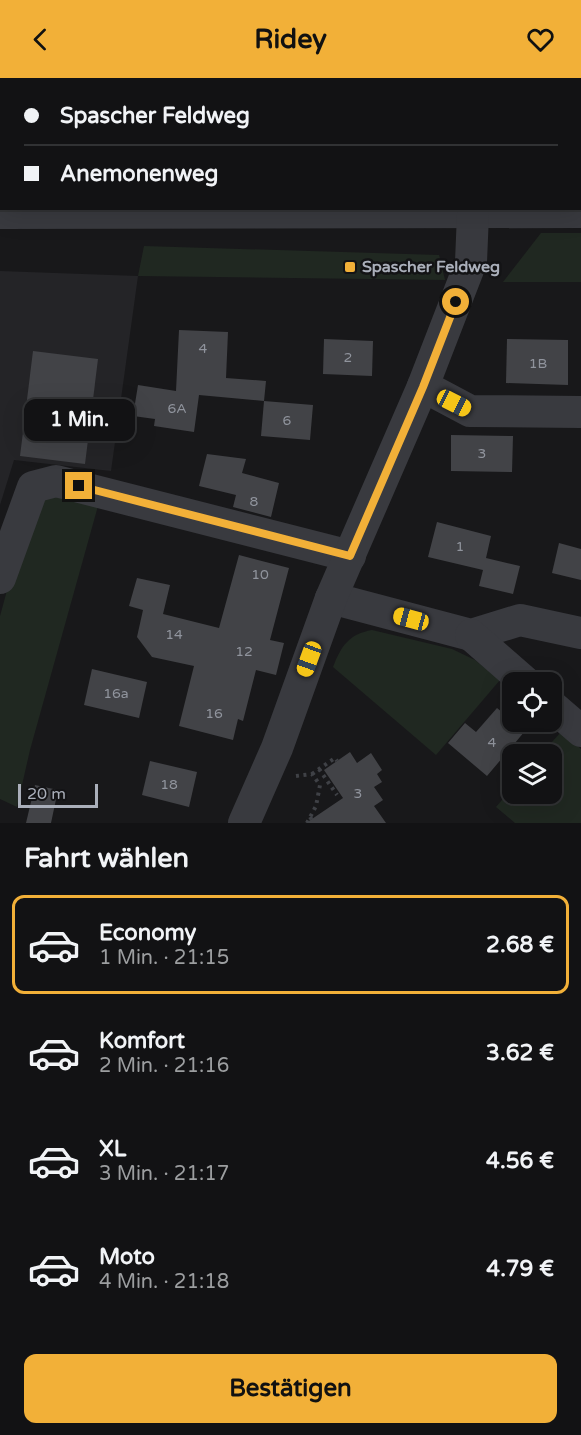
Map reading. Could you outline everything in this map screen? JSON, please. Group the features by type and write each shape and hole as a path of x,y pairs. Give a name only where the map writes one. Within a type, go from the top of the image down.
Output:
{"street":[{"path":"0,213 433,211 473,214 581,213"},
{"path":"244,823 277,748 331,598 423,387 471,262 473,214"},
{"path":"423,387 470,411 581,412"},
{"path":"0,578 33,487 56,481 350,556"},
{"path":"331,598 471,635 514,672"},
{"path":"471,635 520,620 581,633"},
{"path":"562,715 581,731"}],"path":[{"path":"267,770 284,778 312,774 335,758 338,761"},
{"path":"319,769 337,795"},
{"path":"307,823 316,806 320,786 312,774"},
{"path":"310,817 314,823"}],"shaded area":[{"path":"541,233 581,233 581,282 503,282"},
{"path":"144,246 439,255 445,280 138,276"},
{"path":"0,271 138,276 111,471 14,460 0,505"},
{"path":"34,492 98,506 30,750 17,807 0,799 0,616"},
{"path":"372,630 452,649 475,660 500,680 436,755 333,667 347,642 357,635"},
{"path":"561,732 581,749 581,823 515,823 496,807 502,800 502,804 562,804 562,744 550,744"}],"building":[{"path":"179,330 228,332 226,378 266,381 264,401 199,395 194,432 154,426 155,419 133,416 138,385 176,391"},
{"path":"324,339 373,341 372,376 323,374"},
{"path":"507,339 568,340 568,385 506,383"},
{"path":"33,351 98,359 85,464 20,456"},
{"path":"264,401 313,405 310,440 261,436"},
{"path":"451,435 513,436 512,472 451,471"},
{"path":"207,454 246,459 242,473 279,483 271,517 233,507 236,495 199,486"},
{"path":"437,522 491,536 486,558 520,566 513,594 479,586 483,570 428,557"},
{"path":"559,543 581,549 581,580 552,573"},
{"path":"239,555 289,568 270,640 284,643 276,675 256,670 243,721 238,719 233,740 179,726 194,666 152,657 137,637 143,610 129,606 137,578 170,585 163,614 219,628"},
{"path":"92,669 147,682 139,718 84,705"},
{"path":"497,708 502,712 502,732 524,732 514,744 502,744 502,758 487,776 448,743 465,723 476,732"},
{"path":"350,752 357,763 371,753 382,770 377,774 382,782 374,787 383,800 374,806 386,823 306,823 343,798 324,770"},
{"path":"150,761 197,772 189,807 142,795"},
{"path":"35,785 58,790 51,823 26,823"}],"place":[{"name":"Spascher Feldweg","path":"350,267"}],"route":[{"path":"79,486 350,556 423,387 456,302"}]}
